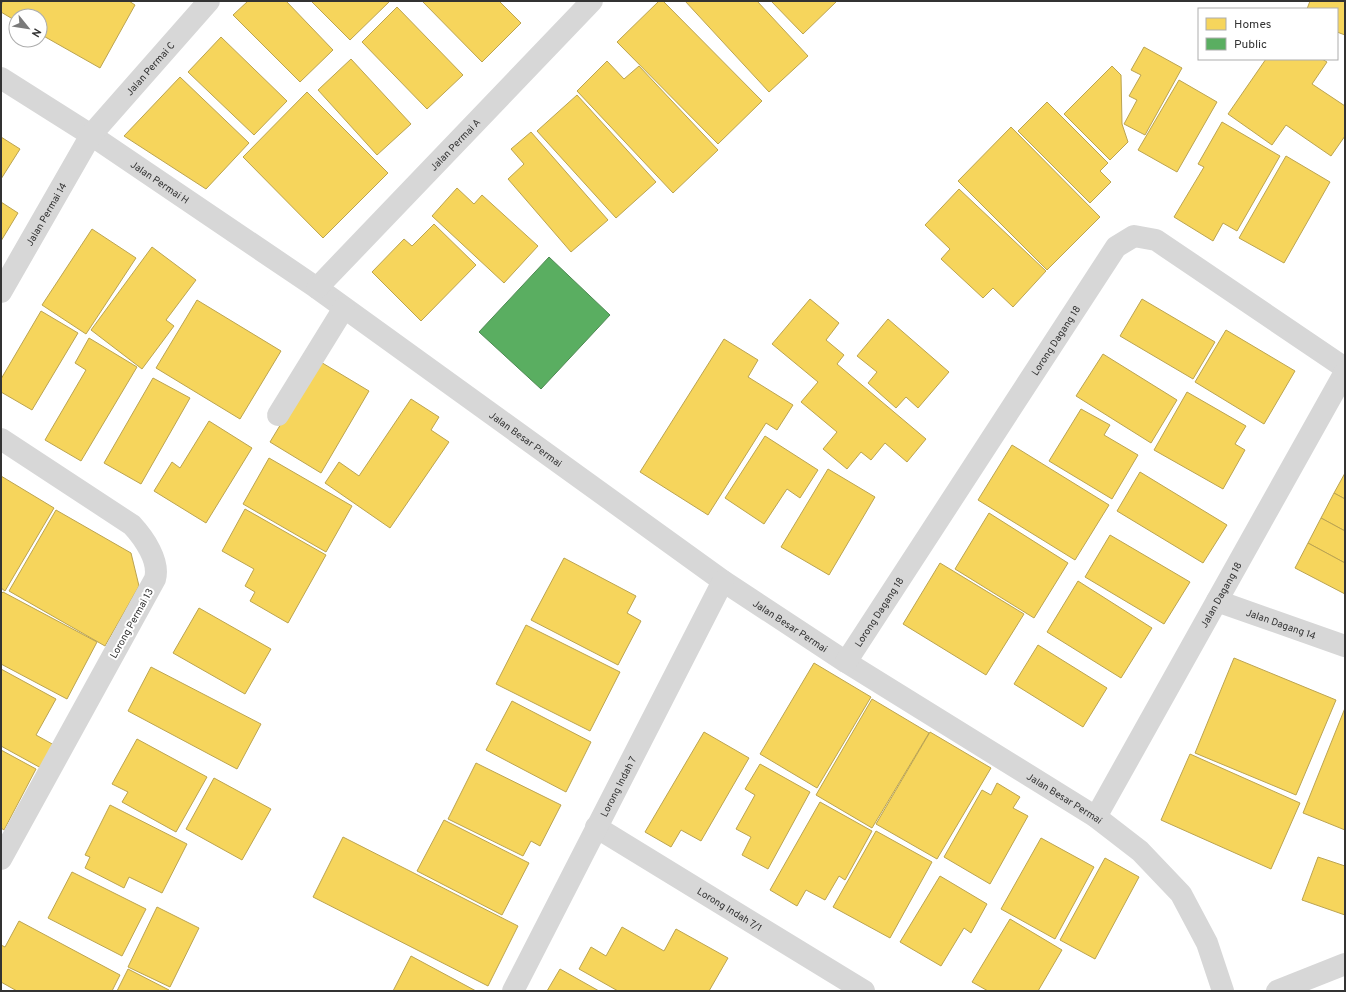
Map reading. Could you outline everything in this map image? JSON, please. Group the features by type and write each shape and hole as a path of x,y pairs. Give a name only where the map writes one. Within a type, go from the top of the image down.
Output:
{"street":[{"name":"Jalan Permai C","path":"92,135 209,1"},
{"name":"Jalan Permai A","path":"316,288 592,1"},
{"name":"Jalan Permai H","path":"1,78 92,135 316,288"},
{"name":"Jalan Permai 14","path":"1,292 92,135"},
{"name":"Lorong Dagang 18","path":"846,662 1116,247 1134,236 1156,240 1345,368"},
{"name":"Jalan Besar Permai","path":"316,288 723,581 846,662 1096,818 1140,851 1181,894 1207,943 1223,991"},
{"path":"278,415 344,308"},
{"name":"Jalan Dagang 18","path":"1096,818 1345,372"},
{"name":"Lorong Permai 13","path":"1,439 132,525 147,544 157,572 155,579 1,859"},
{"name":"Lorong Indah 7","path":"512,991 723,581"},
{"name":"Jalan Dagang 14","path":"1217,601 1345,646"},
{"name":"Lorong Indah 7/1","path":"596,827 864,991"},
{"path":"1277,991 1345,964"}],"building: Homes":[{"path":"3,1 129,1 135,5 100,68 48,39 48,8 8,8 8,16 1,12 1,5"},
{"path":"248,1 286,1 333,50 300,82 233,15"},
{"path":"311,1 390,1 350,40"},
{"path":"422,1 499,1 521,23 482,62"},
{"path":"659,1 663,1 762,101 718,144 617,42"},
{"path":"685,1 757,1 808,56 769,92"},
{"path":"771,1 837,1 803,34"},
{"path":"1310,1 1345,1 1345,35 1338,32 1338,8 1307,8"},
{"path":"397,7 463,75 427,109 362,42"},
{"path":"221,37 287,101 254,135 188,72"},
{"path":"1144,47 1182,68 1145,135 1124,124 1137,100 1129,96 1141,75 1131,70"},
{"path":"351,59 411,124 377,155 318,90"},
{"path":"1265,60 1324,60 1327,62 1312,84 1345,106 1345,136 1331,156 1286,125 1272,145 1228,114"},
{"path":"607,61 624,79 639,66 718,150 673,193 577,91"},
{"path":"1112,66 1121,75 1122,124 1128,142 1110,160 1064,114"},
{"path":"180,77 249,143 206,189 124,136"},
{"path":"1179,80 1217,102 1177,172 1138,150"},
{"path":"307,92 388,173 323,238 243,157"},
{"path":"577,95 656,182 616,218 537,131"},
{"path":"1047,102 1108,163 1100,171 1111,182 1090,203 1018,131"},
{"path":"1222,122 1280,156 1237,231 1223,223 1213,241 1174,217 1204,167 1198,164"},
{"path":"1011,127 1100,217 1047,270 958,181"},
{"path":"531,132 608,220 571,252 508,179 524,164 511,149"},
{"path":"1,137 20,149 1,179"},
{"path":"1286,156 1330,182 1284,263 1239,238"},
{"path":"457,188 474,204 482,195 538,246 504,283 432,216"},
{"path":"959,189 1046,271 1013,307 993,288 983,298 941,259 950,249 925,225"},
{"path":"1,202 18,213 1,241"},
{"path":"434,224 476,265 421,321 372,272 404,239 412,246"},
{"path":"92,229 136,258 86,334 42,305"},
{"path":"152,247 196,280 166,320 174,326 142,369 91,330"},
{"path":"810,299 839,323 826,340 844,355 837,364 926,439 907,462 885,443 871,460 861,452 847,469 823,449 837,432 801,402 818,382 772,344"},
{"path":"1142,299 1215,342 1193,379 1120,336"},
{"path":"197,300 281,351 240,419 156,368"},
{"path":"41,311 78,333 32,410 1,392 1,379"},
{"path":"888,319 949,372 918,408 906,397 896,408 868,383 877,372 857,356"},
{"path":"1226,330 1295,371 1264,424 1195,382"},
{"path":"89,338 137,367 81,461 45,440 86,370 75,363"},
{"path":"724,339 758,360 748,377 793,405 777,430 766,423 708,515 640,472"},
{"path":"1103,354 1177,400 1151,443 1076,396"},
{"path":"319,361 369,391 321,473 270,442"},
{"path":"153,378 190,398 141,484 104,463"},
{"path":"1187,392 1246,426 1235,444 1245,450 1223,489 1154,450"},
{"path":"411,399 439,417 431,430 449,442 390,528 325,483 339,462 359,476"},
{"path":"1081,409 1110,425 1104,435 1138,455 1112,499 1049,461"},
{"path":"209,421 252,448 206,523 154,491 172,462 180,468"},
{"path":"765,436 818,470 800,498 787,489 764,524 725,498"},
{"path":"1012,445 1109,505 1075,560 978,500"},
{"path":"269,458 352,506 326,552 243,504"},
{"path":"828,469 875,497 829,575 781,547"},
{"path":"1140,472 1227,525 1203,563 1117,511"},
{"path":"1345,473 1345,499 1334,493"},
{"path":"1,476 54,508 5,591 1,588"},
{"path":"1334,493 1345,499 1345,531 1321,518"},
{"path":"245,509 326,555 288,623 250,601 255,592 245,586 254,569 222,551"},
{"path":"56,510 131,553 139,586 105,646 9,591"},
{"path":"989,513 1068,563 1034,618 955,569"},
{"path":"1321,518 1345,531 1345,563 1308,543"},
{"path":"1110,535 1190,582 1164,624 1085,577"},
{"path":"1308,543 1345,563 1345,594 1295,568"},
{"path":"564,558 636,596 627,613 641,621 618,665 531,620"},
{"path":"940,563 1024,614 986,675 903,624"},
{"path":"1078,581 1152,628 1121,678 1047,632"},
{"path":"3,592 97,642 67,699 1,664 1,594"},
{"path":"199,608 271,649 245,694 173,653"},
{"path":"526,625 620,672 590,731 496,684"},
{"path":"1038,645 1107,688 1083,727 1014,684"},
{"path":"1234,658 1336,700 1296,795 1195,753"},
{"path":"814,663 871,697 817,788 760,754"},
{"path":"151,667 261,724 237,769 128,711"},
{"path":"1,669 56,699 36,735 54,745 41,768 1,746"},
{"path":"872,699 929,733 872,828 816,795"},
{"path":"512,701 591,742 566,792 486,750"},
{"path":"1345,708 1345,830 1303,813"},
{"path":"704,732 749,758 701,841 681,830 671,847 645,832"},
{"path":"930,732 991,768 937,859 876,824"},
{"path":"137,739 207,777 176,832 122,802 128,792 112,784"},
{"path":"1,750 36,769 4,830 1,828"},
{"path":"1190,754 1300,803 1271,869 1161,820"},
{"path":"476,763 561,805 540,846 531,841 523,856 448,819"},
{"path":"760,764 810,792 768,869 742,855 751,837 736,829 755,795 745,789"},
{"path":"214,778 271,809 242,860 186,829"},
{"path":"997,783 1020,797 1013,808 1028,816 990,884 944,857 982,790 991,795"},
{"path":"820,802 872,831 845,880 839,876 825,900 806,890 797,906 770,890"},
{"path":"110,805 187,844 162,893 129,877 124,888 85,868 90,857 85,855"},
{"path":"444,820 529,863 502,915 417,871"},
{"path":"876,831 932,862 890,938 833,907"},
{"path":"343,837 518,926 488,986 313,897"},
{"path":"1041,838 1094,867 1055,939 1001,909"},
{"path":"1318,857 1345,866 1345,915 1302,900"},
{"path":"1105,858 1139,877 1095,959 1060,940"},
{"path":"72,872 146,909 122,956 48,918"},
{"path":"940,876 987,904 971,933 964,928 941,966 900,942"},
{"path":"157,907 199,928 170,987 128,967"},
{"path":"1010,919 1062,950 1038,991 988,991 972,982"},
{"path":"19,921 120,975 112,991 17,991 1,982 1,945 5,947"},
{"path":"622,927 664,951 676,929 728,958 709,991 618,991 579,969 591,947 606,956"},
{"path":"411,956 476,991 393,991"},
{"path":"128,969 169,990 117,991"},
{"path":"560,969 599,991 547,991"}],"building: Public":[{"path":"549,257 610,315 541,389 479,332"}]}
